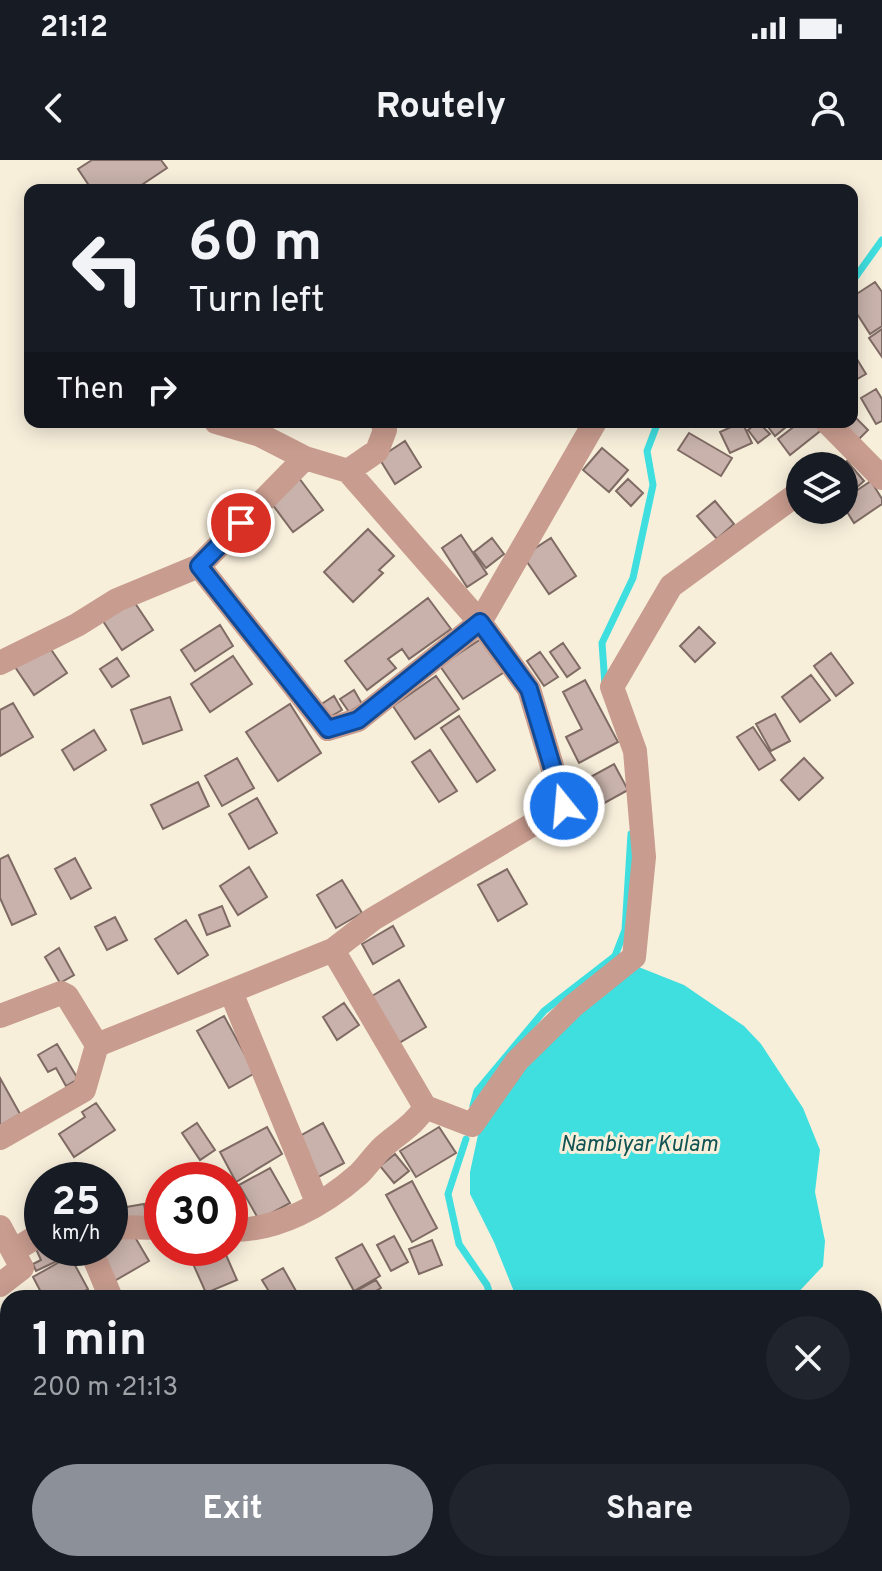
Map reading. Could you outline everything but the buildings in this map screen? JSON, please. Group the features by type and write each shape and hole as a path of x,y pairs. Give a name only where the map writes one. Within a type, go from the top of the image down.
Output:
{"street":[{"path":"97,1045 333,950 373,919 564,806 529,689 480,622 348,471 305,458 260,435 236,428"},
{"path":"348,471 377,451 384,428"},
{"path":"199,566 328,729 358,720 480,622 592,428"},
{"path":"833,428 882,478"},
{"path":"0,663 77,625 117,600 199,566 305,458"},
{"path":"333,950 425,1107 472,1125 517,1061 573,1006 634,957 644,857 635,751 612,687 671,586 786,502"},
{"path":"231,992 317,1202"},
{"path":"0,1016 61,993 67,996 97,1045 84,1090 0,1138"},
{"path":"248,1231 290,1220 358,1174 383,1147 418,1119 425,1107"},
{"path":"0,1227 22,1268 0,1285"},
{"path":"15,1250 24,1244"},
{"path":"98,1266 108,1290"}],"water":[{"name":"Nambiyar Kulam","path":"631,964 684,985 744,1026 761,1044 803,1108 820,1150 815,1192 825,1241 823,1266 800,1290 513,1290 470,1194 470,1172 481,1121 492,1094"}],"waterway":[{"path":"858,274 882,240"},
{"path":"605,685 602,643 633,578 653,485 647,451 656,428"},
{"path":"473,1106 477,1091 544,1011 615,956 625,930 631,834"},
{"path":"466,1139 448,1194 459,1244 489,1290"}],"route":[{"path":"241,523 199,566 328,729 358,720 398,691 480,622 529,689 564,806"}]}
